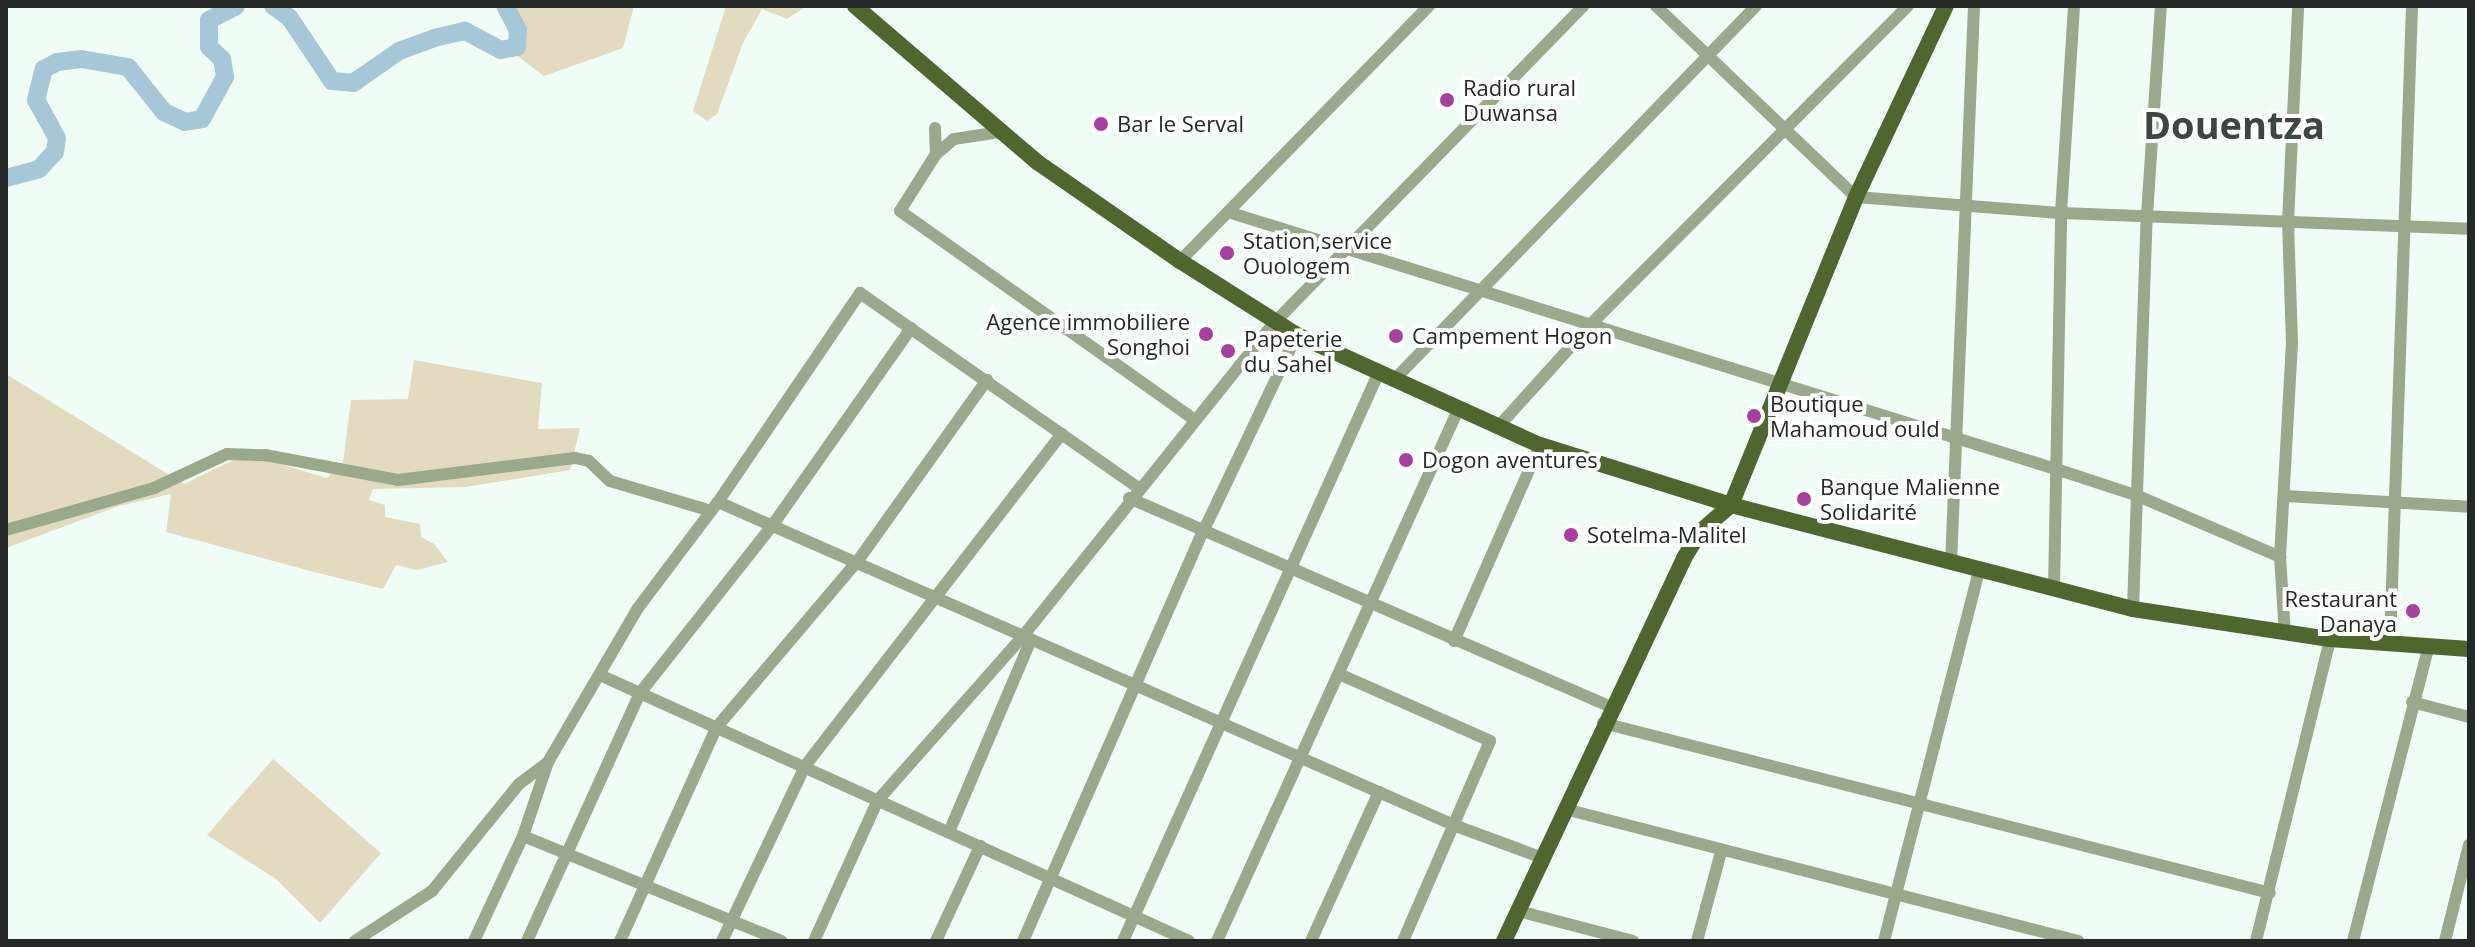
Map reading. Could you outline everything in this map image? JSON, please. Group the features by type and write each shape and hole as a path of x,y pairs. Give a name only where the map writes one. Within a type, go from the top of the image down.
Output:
{"main road":[{"path":"855,6 1000,132 1180,261 1275,322 1385,378 1540,445 1731,505 2133,609 2285,634 2469,649"},
{"path":"1504,941 1603,723 1684,558 1701,531 1731,505 1856,197 1946,6"}],"street":[{"path":"1180,261 1429,6"},
{"path":"814,941 878,800 1027,638 1137,487 1275,322 1583,6"},
{"path":"1656,6 1856,197 2061,213 2469,229"},
{"path":"1123,941 1291,573 1385,378 1481,289 1756,6"},
{"path":"1498,427 1591,324 1783,127 1908,6"},
{"path":"1951,564 1962,205 1974,6"},
{"path":"2054,588 2059,470 2061,213 2074,6"},
{"path":"2133,609 2147,215 2161,6"},
{"path":"2285,634 2280,557 2286,496 2292,343 2288,222 2298,6"},
{"path":"2390,643 2412,6"},
{"path":"935,128 936,154"},
{"path":"1000,132 967,134 936,154 903,200 900,211 907,220 1194,419"},
{"path":"1228,212 2059,470 2138,496 2280,557"},
{"path":"474,941 523,836 548,762 602,676 638,608 715,507 860,293 1137,487"},
{"path":"527,941 570,855 640,693 772,526 911,328"},
{"path":"1023,941 1202,534 1297,335"},
{"path":"620,941 716,728 857,562 987,380"},
{"path":"1217,941 1458,410"},
{"path":"722,941 805,766 933,596 1062,434"},
{"path":"1454,641 1540,445"},
{"path":"6,530 154,488 227,454 265,455 398,480 575,458 589,461 610,481 715,507 772,526 1456,826 1543,858"},
{"path":"2286,496 2469,507"},
{"path":"1129,498 1291,573 1611,707"},
{"path":"1884,941 1979,570"},
{"path":"949,832 1027,638"},
{"path":"2256,941 2330,639"},
{"path":"2353,941 2412,702 2429,646"},
{"path":"1339,674 1490,741 1456,826 1403,941"},
{"path":"602,676 1189,941"},
{"path":"2412,702 2469,717"},
{"path":"1603,723 2270,893"},
{"path":"355,941 432,891 519,784 548,762"},
{"path":"1311,941 1379,792"},
{"path":"1565,809 1721,852 2072,940"},
{"path":"523,836 781,941"},
{"path":"2445,941 2469,845"},
{"path":"936,941 980,846"},
{"path":"1697,941 1721,852"},
{"path":"1518,911 1633,941"}],"shaded area":[{"path":"499,6 634,6 623,48 544,76 516,55"},
{"path":"726,6 807,6 787,19 762,9 743,43 717,114 707,121 693,111"},
{"path":"414,360 542,383 538,429 580,428 570,470 466,487 373,489 369,500 385,505 385,517 420,524 421,537 434,544 448,562 417,570 396,565 383,589 166,532 171,494 119,506 6,548 6,374 184,484 233,460 270,461 327,478 343,462 351,400 408,399"},
{"path":"273,759 381,853 320,923 276,879 207,835"}],"waterway":[{"path":"6,178 39,169 55,152 57,138 36,100 44,69 57,62 81,59 128,67 164,112 185,122 202,119 225,77 222,59 209,47 209,20 236,6"},
{"path":"273,6 289,17 332,81 353,83 399,51 465,31 500,50 517,47 518,30 505,6"}],"place":[{"name":"Radio rural Duwansa","path":"1447,100"},
{"name":"Bar le Serval","path":"1101,124"},
{"name":"Station,service Ouologem","path":"1227,253"},
{"name":"Agence immobiliere Songhoi","path":"1206,334"},
{"name":"Campement Hogon","path":"1396,336"},
{"name":"Papeterie du Sahel","path":"1228,351"},
{"name":"Boutique Mahamoud ould","path":"1754,416"},
{"name":"Dogon aventures","path":"1406,460"},
{"name":"Banque Malienne Solidarité","path":"1804,499"},
{"name":"Sotelma-Malitel","path":"1571,535"},
{"name":"Restaurant Danaya","path":"2413,611"}],"district":[{"name":"Douentza","path":"2234,125"}]}
